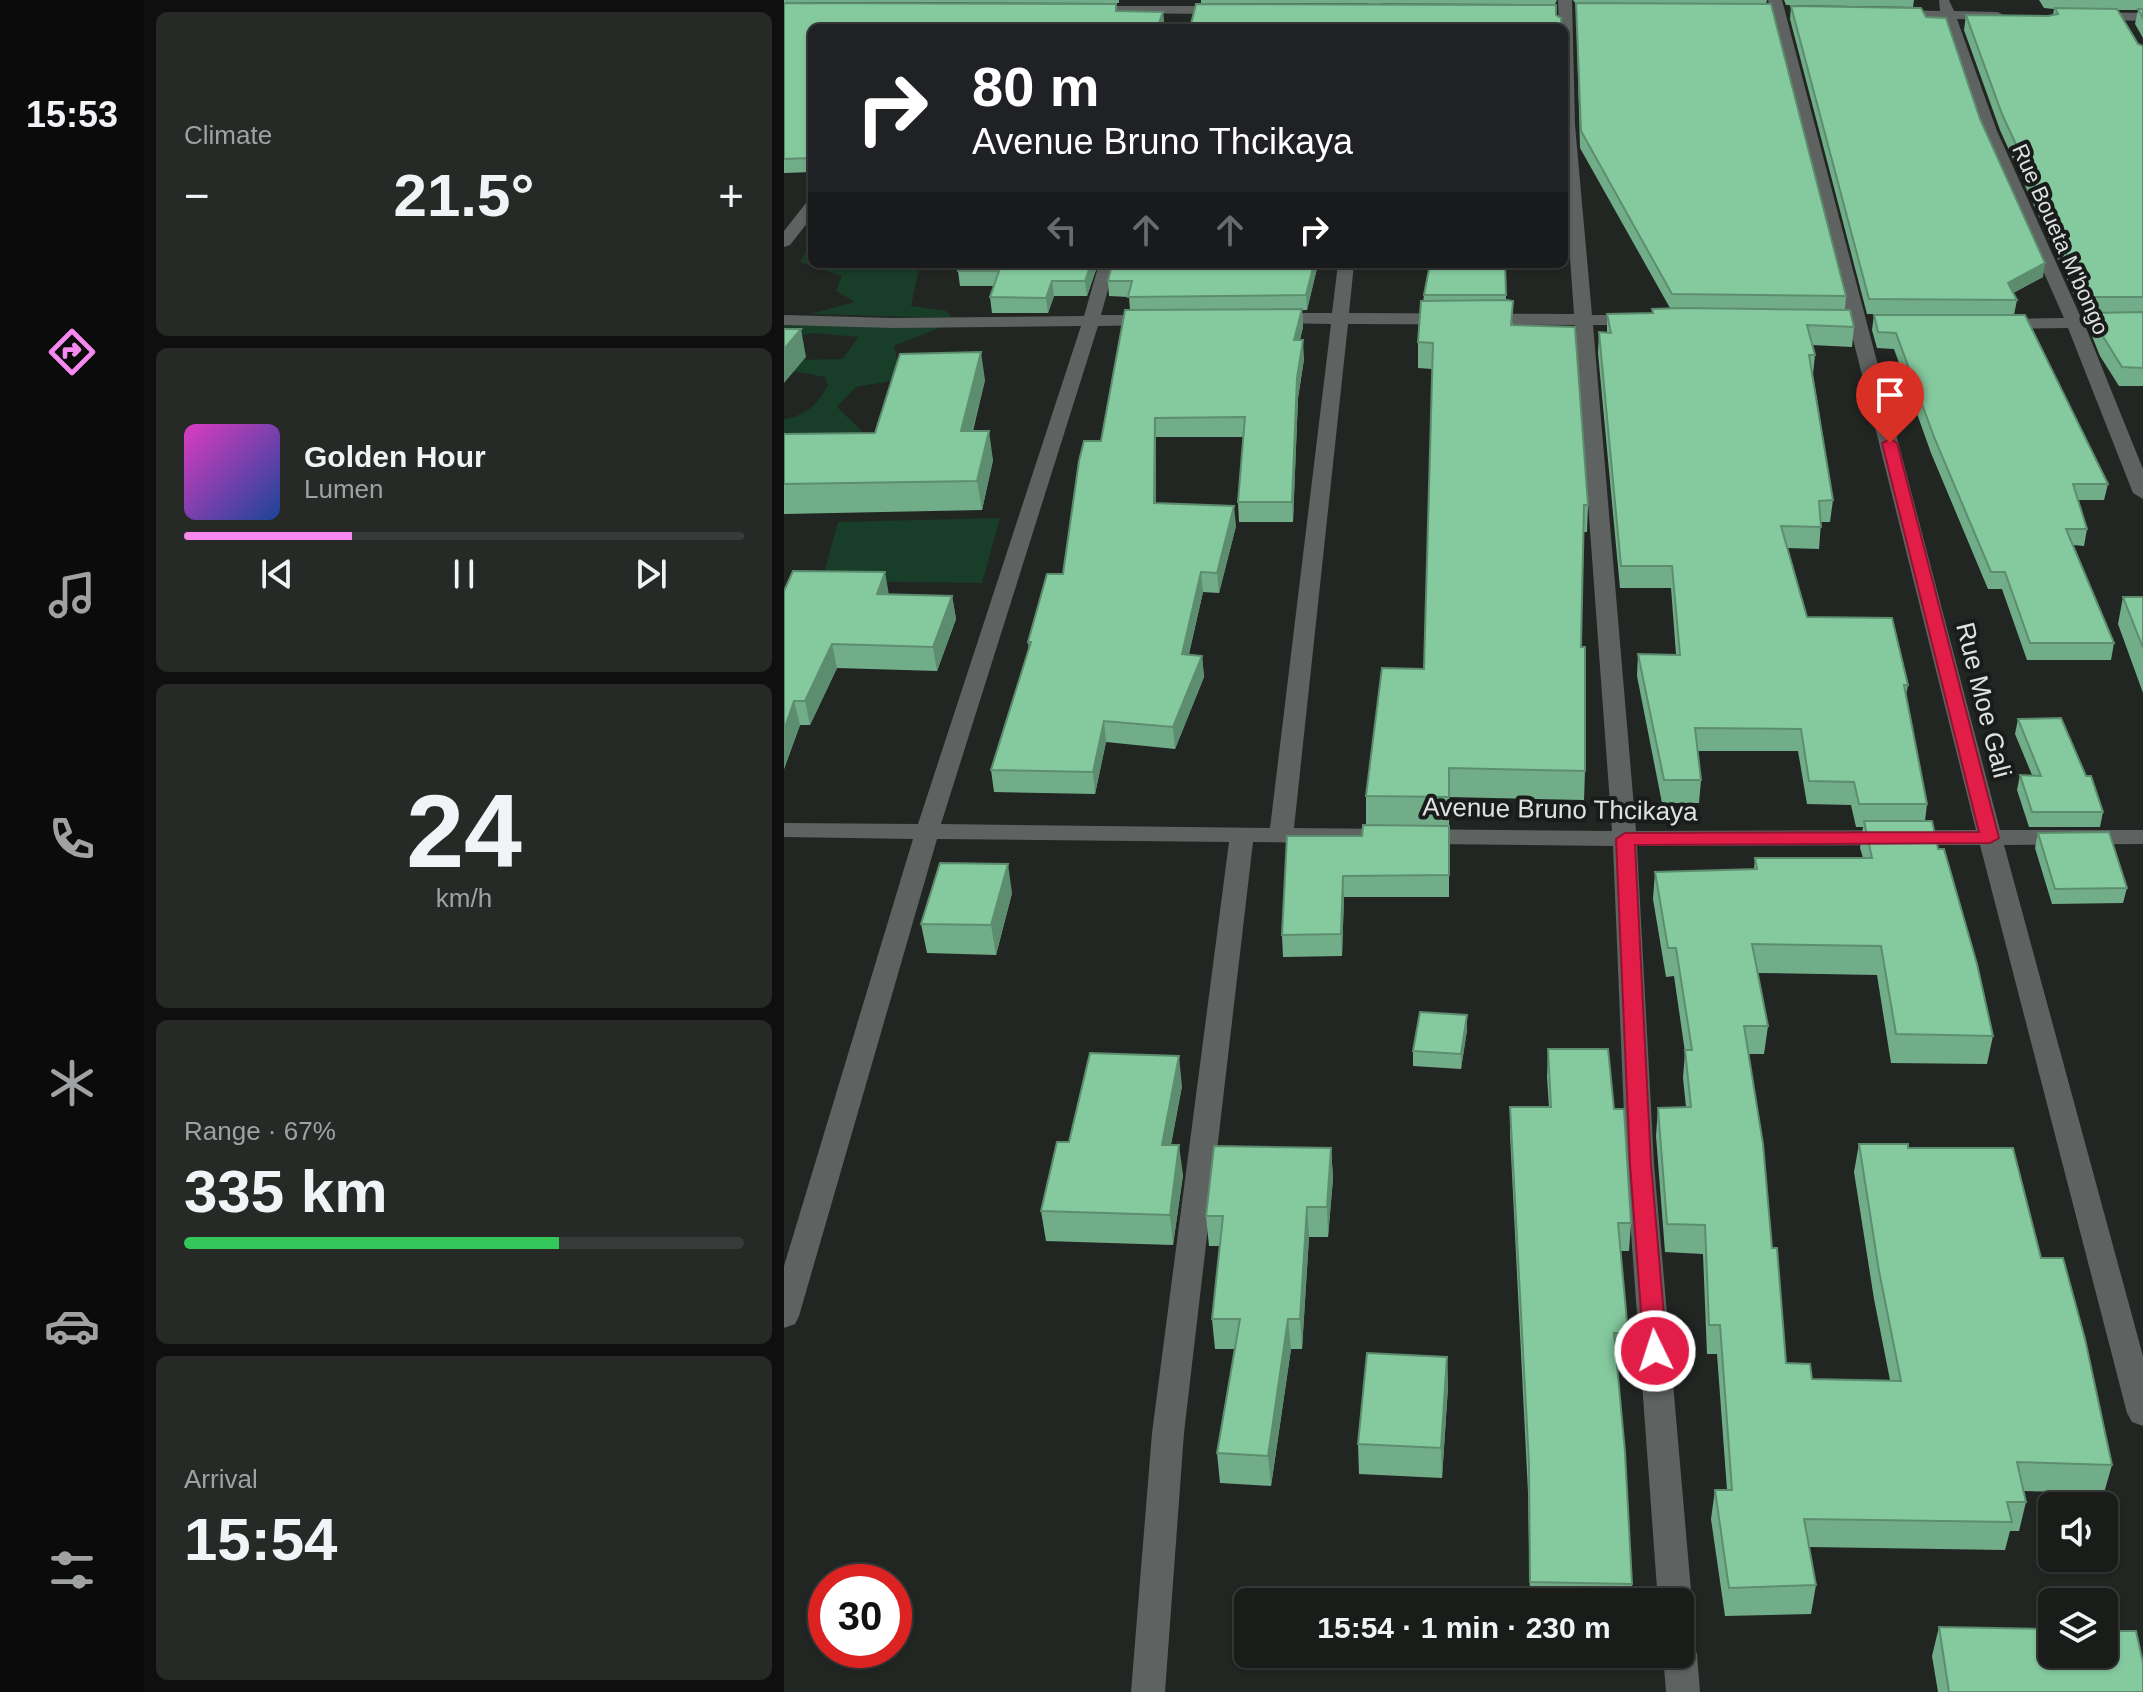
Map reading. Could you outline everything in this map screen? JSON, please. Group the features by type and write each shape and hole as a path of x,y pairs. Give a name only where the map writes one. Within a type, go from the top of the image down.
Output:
{"street":[{"path":"1069,10 1175,5 1237,10"},
{"path":"1370,6 1391,10"},
{"path":"1872,14 1946,8 2011,16"},
{"name":"Rue Boueta M'bongo","path":"1946,8 1989,131 2074,321 2143,493"},
{"name":"Rue Moe Gali","path":"1777,9 1990,838 2143,1413"},
{"path":"2073,16 2124,23 2143,17"},
{"path":"1568,125 1625,839 1640,1164 1674,1588"},
{"path":"784,242 808,211"},
{"path":"784,1316 927,832 1106,268"},
{"path":"1281,835 1346,268"},
{"path":"1250,318 1661,320"},
{"path":"784,320 893,323 1171,320"},
{"path":"1979,324 2143,322"},
{"name":"Avenue Bruno Thcikaya","path":"784,830 1625,839 2143,837"},
{"path":"1148,1692 1168,1433 1242,835"},
{"path":"1681,1668 1683,1692"}],"green space":[{"path":"808,248 808,265 800,262"},
{"path":"818,268 946,268 919,269 911,306 946,311 953,318 810,314 855,302 836,291 842,276"},
{"path":"784,322 944,326 894,346 901,379 856,387 837,407 872,441 784,458 784,419 810,408 828,385 825,377 793,371 795,360 843,359 858,337 814,333 784,338"},
{"path":"1000,518 982,583 822,581 838,522"}],"building":[{"path":"784,3 1116,4 1116,11 1163,12 1158,24 808,24 808,158 784,159"},
{"path":"1576,3 1771,4 1846,296 1672,294 1581,131"},
{"path":"1196,4 1556,5 1556,15 1561,18 1561,24 1191,24"},
{"path":"1791,6 1921,8 1926,17 1946,18 1980,119 2045,263 2008,283 2017,300 1869,299"},
{"path":"2055,8 2117,9 2138,44 2143,46 2143,297 2086,297 2002,114 1966,15 2048,16 2058,14"},
{"path":"959,268 1090,268 1085,281 1052,281 1046,298 990,297 999,271 958,271"},
{"path":"1111,268 1313,268 1306,295 1128,297 1132,281 1108,281"},
{"path":"1429,268 1505,268 1506,295 1424,295"},
{"path":"1421,301 1513,301 1511,325 1575,327 1588,505 1584,505 1581,647 1585,647 1585,771 1449,768 1449,797 1366,796 1382,668 1424,669 1433,343 1418,342"},
{"path":"1302,309 1294,340 1303,340 1297,378 1292,502 1238,502 1245,417 1155,418 1154,503 1234,506 1217,573 1201,572 1182,654 1202,656 1173,727 1104,721 1093,772 991,770 1031,642 1028,642 1047,574 1063,574 1079,461 1084,441 1101,441 1125,310"},
{"path":"1652,309 1850,310 1854,327 1807,325 1815,355 1809,355 1833,500 1819,501 1821,527 1781,526 1807,617 1892,618 1908,685 1904,685 1927,804 1859,804 1854,782 1809,781 1801,729 1695,728 1701,780 1664,780 1638,654 1680,655 1672,566 1621,566 1599,332 1611,333 1607,314 1653,313"},
{"path":"2143,312 2143,368 2122,367 2104,338 2094,313"},
{"path":"1874,315 2025,315 2108,484 2073,484 2087,529 2066,529 2114,643 2030,643 2005,572 1991,572 1934,437 1896,333 1878,332"},
{"path":"784,329 801,329 784,349"},
{"path":"981,352 961,431 989,431 977,481 784,484 784,434 875,433 900,354"},
{"path":"793,571 885,572 877,594 952,596 933,647 832,644 805,701 794,701 784,730 784,591"},
{"path":"2123,597 2143,597 2143,648"},
{"path":"2061,718 2086,776 2091,776 2103,812 2032,812 2020,775 2041,776 2018,719"},
{"path":"1864,821 1932,821 1938,849 1944,849 1977,964 1993,1036 1896,1034 1881,946 1752,944 1768,1026 1744,1026 1763,1144 1772,1248 1777,1248 1786,1363 1810,1364 1812,1379 1901,1381 1879,1271 1859,1144 1908,1144 1908,1148 2013,1148 2041,1258 2063,1258 2085,1339 2112,1465 2017,1462 2026,1502 2007,1502 2012,1522 1804,1519 1816,1585 1729,1588 1715,1490 1732,1490 1720,1325 1709,1325 1705,1225 1667,1224 1658,1108 1691,1107 1685,1050 1692,1050 1676,948 1668,948 1655,872 1757,869 1755,858 1872,858"},
{"path":"1363,825 1449,826 1449,875 1343,876 1341,934 1282,935 1287,836 1362,836"},
{"path":"2109,832 2127,888 2055,889 2038,833"},
{"path":"940,863 1008,864 991,925 921,924"},
{"path":"1420,1012 1467,1015 1461,1054 1413,1051"},
{"path":"1548,1049 1608,1049 1614,1109 1624,1109 1631,1223 1618,1223 1628,1333 1614,1333 1625,1452 1632,1584 1530,1582 1529,1464 1510,1107 1551,1107"},
{"path":"1090,1053 1179,1056 1162,1145 1179,1145 1170,1215 1041,1211 1057,1142 1069,1142"},
{"path":"1214,1146 1331,1148 1327,1207 1307,1207 1300,1319 1288,1319 1268,1456 1217,1453 1240,1319 1212,1319 1223,1216 1206,1216"},
{"path":"1367,1353 1447,1357 1441,1448 1358,1444"},
{"path":"1939,1627 2038,1629 2038,1668 2118,1668 2118,1631 2136,1631 2143,1663 2143,1692 1949,1692"}],"route":[{"path":"1655,1351 1640,1164 1625,839 1990,838 1890,443"}]}
